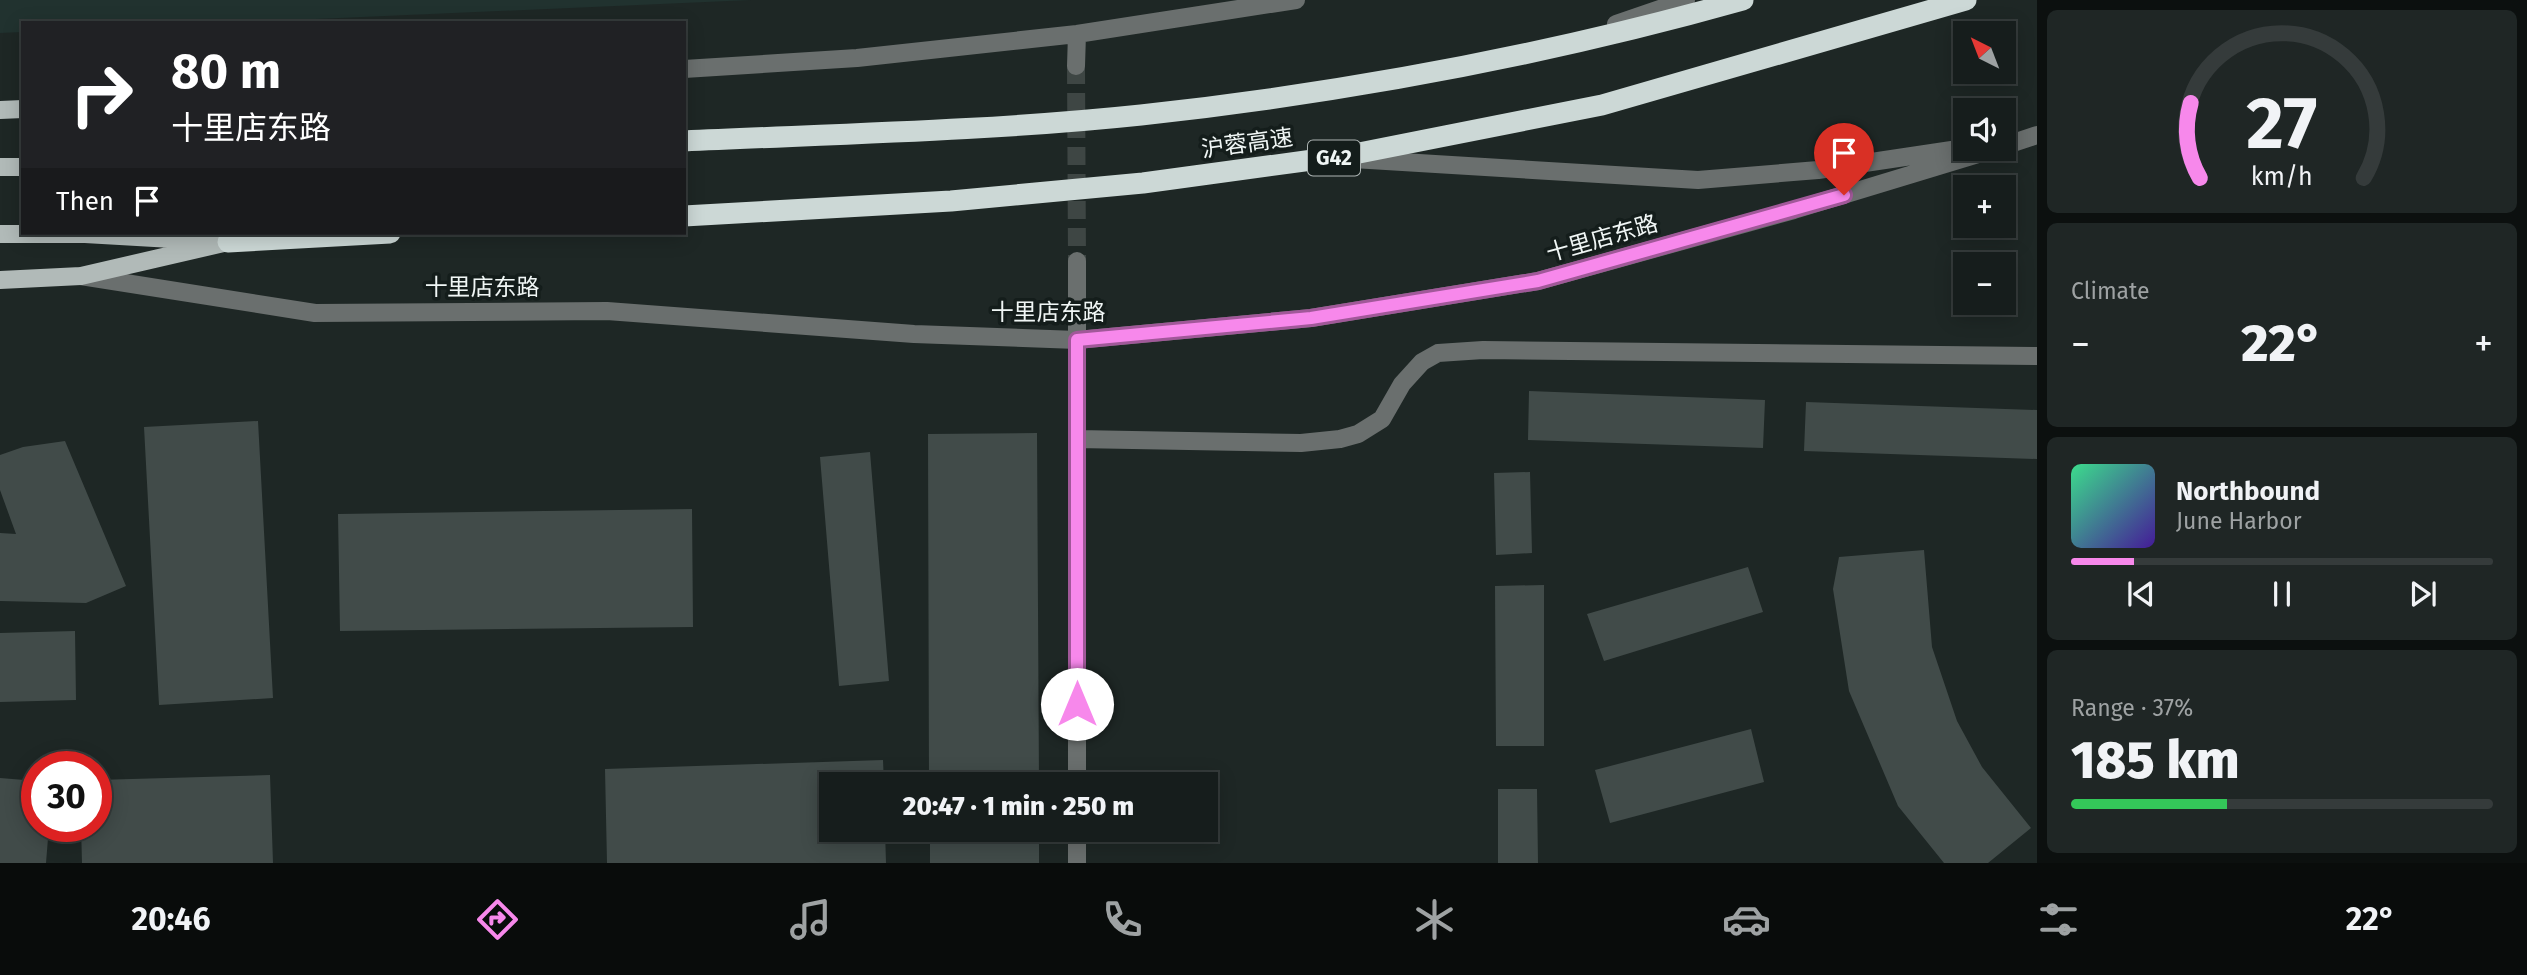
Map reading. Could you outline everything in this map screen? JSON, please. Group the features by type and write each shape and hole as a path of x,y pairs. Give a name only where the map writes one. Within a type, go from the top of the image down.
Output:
{"highway":[{"name":"沪蓉高速","path":"686,141 953,129 1141,115 1380,82 1605,36 1743,0"},
{"name":"沪蓉高速","path":"686,216 965,200 1143,183 1332,158 1602,105 1966,0"},
{"path":"228,242 354,235"}],"main road":[{"path":"0,110 21,109"},
{"path":"0,167 21,167"},
{"path":"0,234 21,234"},
{"path":"103,235 228,242"},
{"path":"0,280 81,276 228,242"}],"street":[{"path":"686,69 857,58 1077,34 1296,0"},
{"path":"1547,48 1686,0"},
{"path":"1076,66 1077,34"},
{"path":"1332,158 1698,180 1818,170 1953,150"},
{"name":"十里店东路","path":"81,276 315,313 607,311 914,334 1077,340 1311,318 1538,281 1794,210 1956,161"},
{"path":"1077,261 1077,772"},
{"path":"1077,439 1301,443 1358,435 1382,419 1402,384 1422,362 1449,352 1483,350 2037,356"},
{"path":"1077,842 1077,863"}],"shaded area":[{"path":"0,0 751,0 272,21 21,21 21,32 0,33"}],"building":[{"path":"1529,391 1765,400 1763,448 1528,440"},
{"path":"1806,402 2037,410 2037,459 1804,451"},
{"path":"258,421 273,698 159,705 144,427"},
{"path":"1037,433 1039,772 929,772 928,434"},
{"path":"65,441 126,586 86,603 0,601 0,533 16,534 0,490 0,455 23,447"},
{"path":"870,452 889,681 839,686 820,457"},
{"path":"1530,472 1532,553 1496,555 1494,473"},
{"path":"692,509 693,627 340,631 338,514"},
{"path":"1924,550 1932,647 1957,721 1982,767 2031,828 1988,863 1944,863 1898,806 1849,691 1833,589 1839,557"},
{"path":"1748,567 1763,612 1604,661 1587,614"},
{"path":"1544,585 1544,746 1496,746 1495,586"},
{"path":"75,631 76,700 0,702 0,633"},
{"path":"1751,729 1764,782 1610,823 1595,770"},
{"path":"883,760 884,772 819,772 819,842 885,842 886,863 607,863 605,769"},
{"path":"270,775 273,863 82,863 81,842 112,842 112,780"},
{"path":"0,778 21,780 21,842 48,842 46,863 0,863"},
{"path":"1498,789 1537,789 1538,863 1498,863"},
{"path":"930,842 1039,842 1039,863 930,863"}],"tunnel":[{"path":"1076,66 1077,261"}],"route":[{"path":"1077,704 1077,340 1311,318 1538,281 1844,195"}]}
